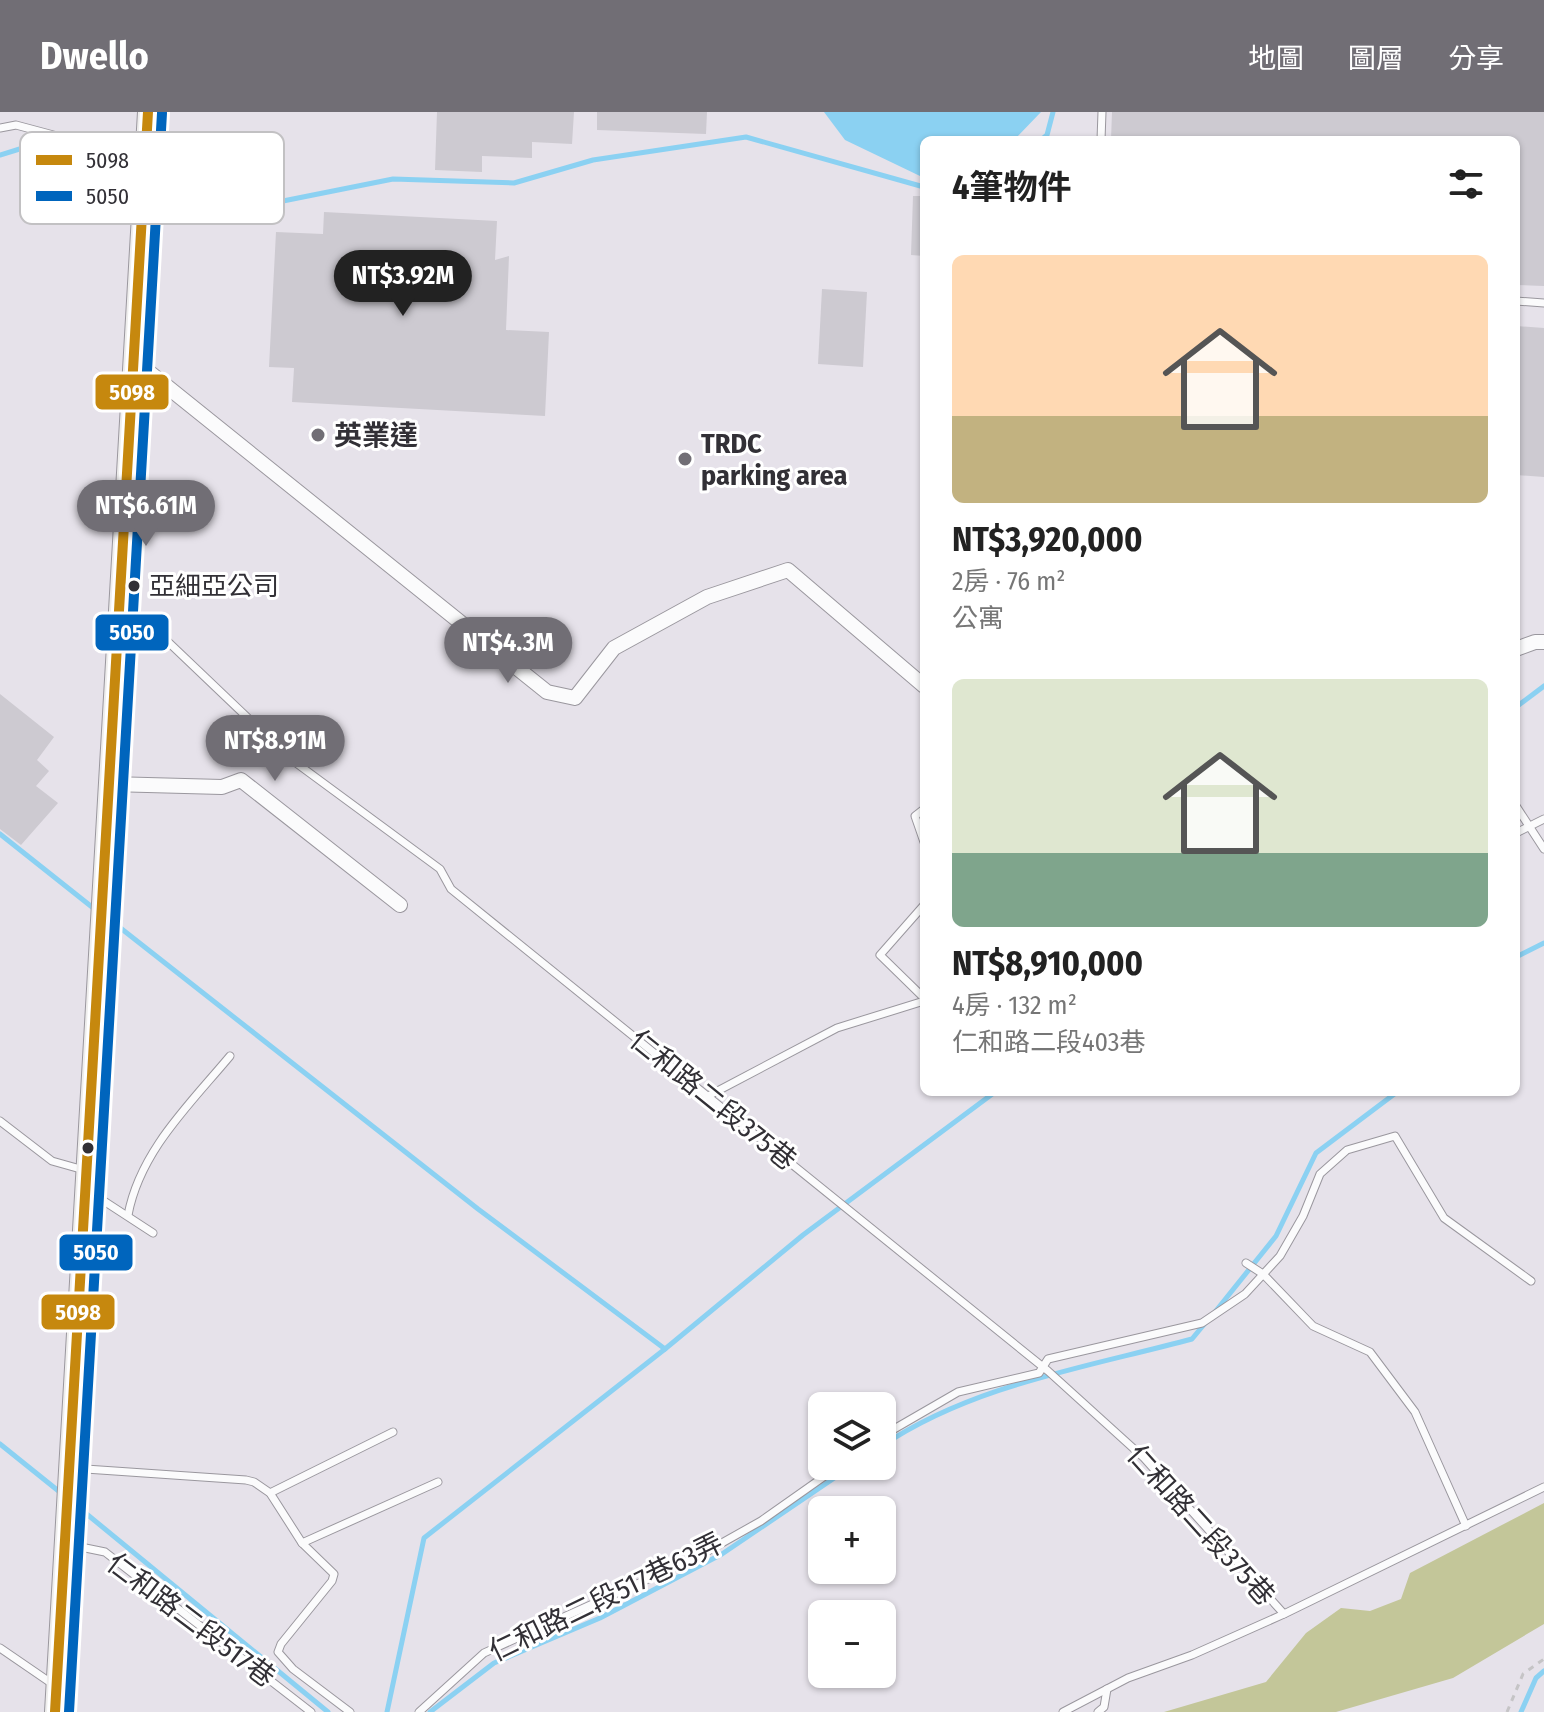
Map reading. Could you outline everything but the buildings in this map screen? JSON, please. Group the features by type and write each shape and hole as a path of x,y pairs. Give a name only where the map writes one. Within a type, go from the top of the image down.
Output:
{"main road":[{"path":"147,132 148,112"},
{"path":"55,1712 141,224"}],"street":[{"path":"134,360 547,692 575,698 614,648 707,597 788,570 920,683"},
{"path":"1520,648 1544,642"},
{"path":"110,784 222,787 241,780 400,905"}],"lane":[{"path":"1101,136 1102,112"},
{"path":"0,128 16,125 34,132"},
{"path":"1520,301 1544,303"},
{"name":"仁和路二段375巷","path":"120,616 163,637 292,760 440,869 451,889 1046,1369 1144,1458 1284,1614"},
{"path":"920,812 915,816 920,830"},
{"path":"1520,813 1544,849"},
{"path":"1520,831 1544,819"},
{"path":"920,910 880,955 920,995"},
{"path":"708,1096 837,1028 920,1000"},
{"path":"128,1215 143,1167 172,1125 230,1056"},
{"path":"0,1121 52,1161 86,1180 153,1233"},
{"path":"896,1428 958,1392 1039,1373 1046,1369 1048,1359 1202,1323 1245,1294 1260,1272 1280,1256 1296,1229 1320,1174 1347,1150 1395,1136 1444,1218 1531,1281"},
{"path":"1246,1263 1260,1272 1313,1326 1370,1352 1415,1412 1466,1526"},
{"path":"270,1493 393,1432"},
{"path":"69,1468 246,1480 270,1493 302,1543 334,1574 332,1581 281,1644 278,1652 293,1669 350,1712"},
{"name":"仁和路二段517巷63弄","path":"419,1712 484,1653 697,1557 761,1521 819,1480"},
{"path":"302,1543 438,1482"},
{"path":"1063,1712 1107,1689 1284,1614 1544,1487"},
{"name":"仁和路二段517巷","path":"64,1543 105,1552 311,1712"},
{"path":"0,1648 56,1687"},
{"path":"1098,1712 1104,1707 1107,1689"}],"path":[{"path":"1507,1712 1523,1674 1544,1659"}],"green space":[{"path":"1544,1503 1544,1624 1453,1678 1336,1712 1164,1712 1266,1682 1306,1633 1341,1608 1370,1611 1401,1599 1410,1573"}],"water":[{"path":"824,112 1041,112 1018,136 920,136 920,176 845,140"}],"waterway":[{"path":"1046,136 1053,112"},
{"path":"284,201 393,179 514,183 593,160 746,137 920,186"},
{"path":"0,155 20,149"},
{"path":"1520,704 1544,686"},
{"path":"0,834 97,911"},
{"path":"109,919 478,1209 665,1349"},
{"path":"1520,955 1544,943"},
{"path":"387,1712 424,1538 665,1349 803,1235 990,1096"},
{"path":"1215,1312 1276,1236 1316,1153 1392,1096"},
{"path":"896,1438 954,1407 992,1393 1192,1339 1206,1322"},
{"path":"0,1444 61,1493"},
{"path":"430,1712 494,1663 600,1618 722,1554 831,1480"},
{"path":"72,1502 328,1712"},
{"path":"1521,1712 1536,1678 1544,1671"}],"transit line":[{"name":"5098","path":"147,132 148,112"},
{"name":"5050","path":"161,132 162,113"},
{"name":"5098","path":"55,1712 141,224"},
{"name":"5050","path":"69,1712 156,224"}],"place":[{"name":"英業達","path":"318,435"},
{"name":"TRDC parking area","path":"685,459"},
{"name":"亞細亞公司","path":"134,586"}]}
